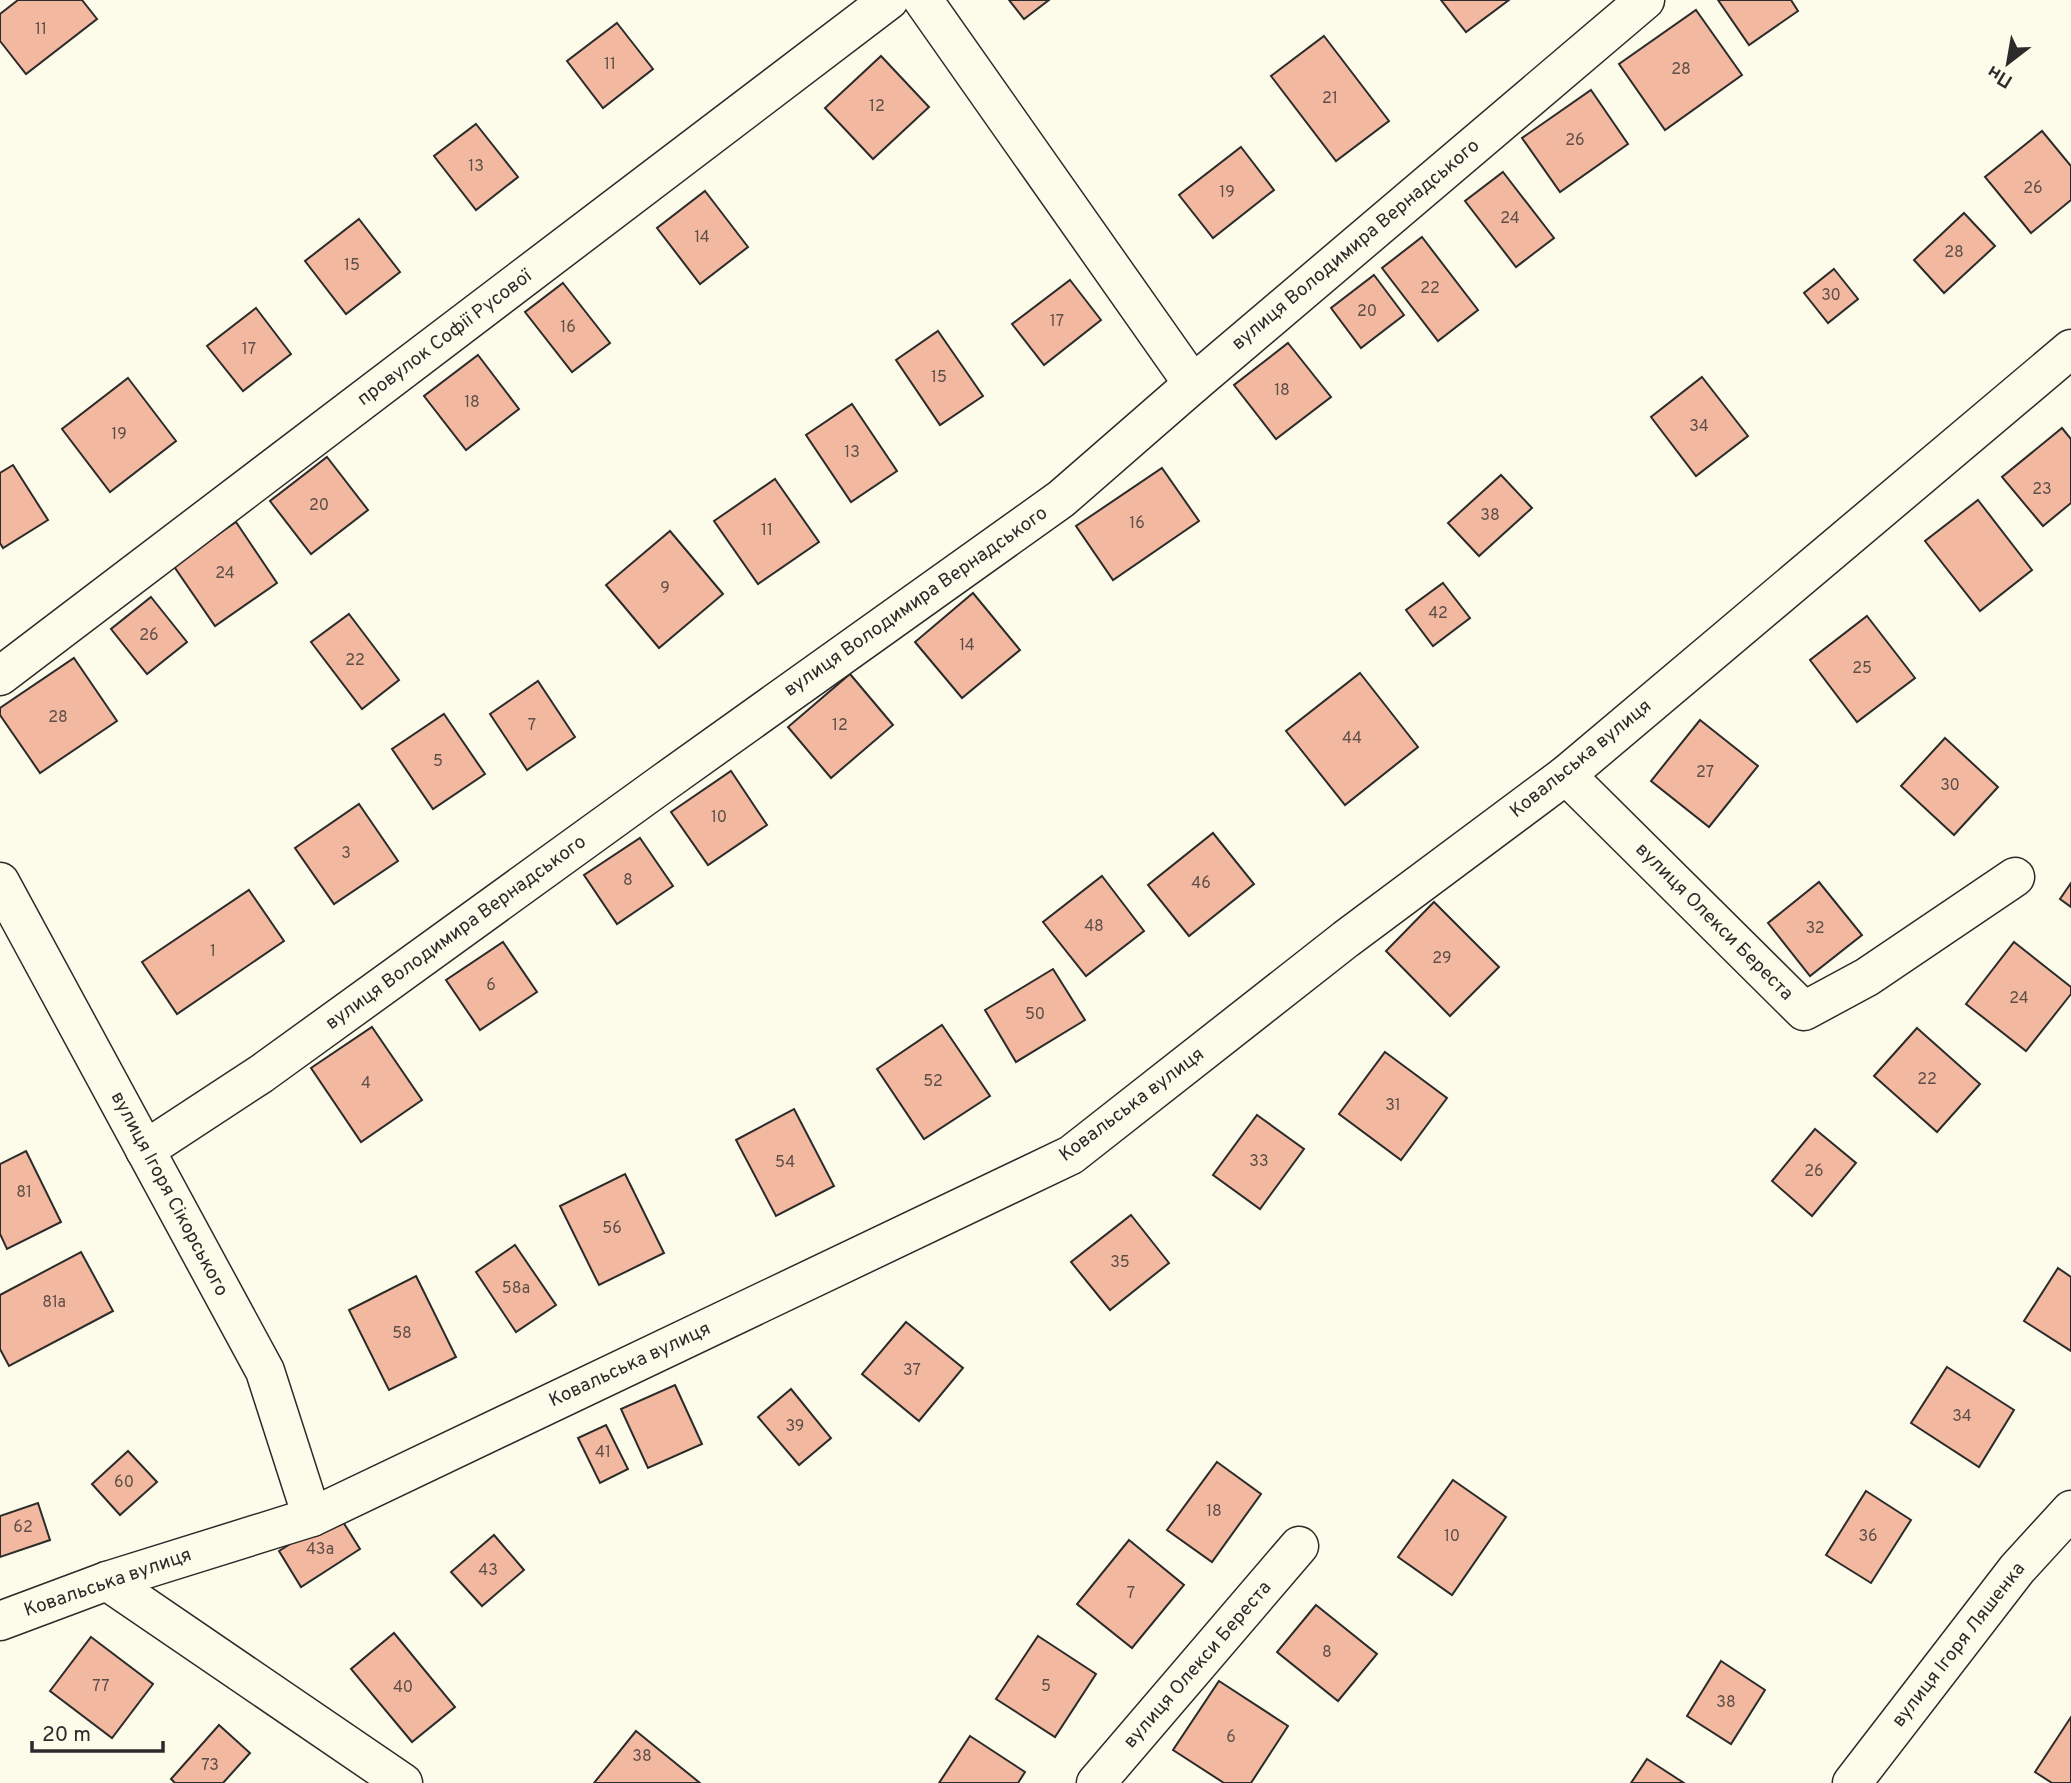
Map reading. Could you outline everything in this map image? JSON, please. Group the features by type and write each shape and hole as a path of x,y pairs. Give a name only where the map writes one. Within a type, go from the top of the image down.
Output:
{"street":[{"name":"провулок Софії Русової","path":"0,676 889,0"},
{"path":"923,0 1193,384"},
{"name":"вулиця Володимира Вернадського","path":"145,1150 261,1074 666,780 1061,499 1645,0"},
{"name":"Ковальська вулиця","path":"0,1621 107,1581 312,1517 1071,1155 1346,939 1566,775 2071,349"},
{"name":"вулиця Олекси Береста","path":"1566,775 1804,1011 1867,977 2014,877"},
{"name":"вулиця Ігоря Сікорського","path":"0,882 265,1371 312,1517"},
{"name":"вулиця Ігоря Ляшенка","path":"1852,1783 2017,1569 2071,1510"},
{"name":"вулиця Олекси Береста","path":"1096,1783 1299,1546"},
{"path":"107,1581 403,1783"}],"building":[{"path":"18,0 82,0 97,19 26,74 0,41 0,14"},
{"path":"1009,0 1049,0 1024,19"},
{"path":"1441,0 1509,0 1466,32"},
{"path":"1718,0 1791,0 1798,11 1749,45"},
{"path":"1696,10 1742,75 1665,130 1619,64"},
{"path":"617,23 653,69 603,108 567,61"},
{"path":"1324,36 1389,121 1336,161 1271,76"},
{"path":"881,56 929,107 873,159 825,108"},
{"path":"1591,90 1628,144 1560,192 1522,138"},
{"path":"476,124 518,177 476,210 434,156"},
{"path":"2042,131 2071,166 2071,200 2031,233 1985,177"},
{"path":"1241,147 1274,190 1213,238 1179,195"},
{"path":"1503,172 1554,238 1516,267 1465,201"},
{"path":"705,191 748,247 700,284 657,228"},
{"path":"1964,213 1995,246 1944,293 1914,260"},
{"path":"359,219 400,272 346,314 305,261"},
{"path":"1422,237 1478,310 1438,341 1382,268"},
{"path":"1834,269 1858,299 1828,323 1804,293"},
{"path":"1374,275 1404,315 1361,348 1331,308"},
{"path":"1070,280 1101,320 1044,365 1012,324"},
{"path":"563,283 610,343 572,372 525,312"},
{"path":"256,308 291,354 243,391 207,346"},
{"path":"938,331 983,396 940,425 896,360"},
{"path":"1288,343 1331,397 1276,439 1234,385"},
{"path":"478,355 519,409 466,450 424,396"},
{"path":"1702,377 1748,436 1696,476 1651,417"},
{"path":"128,378 176,441 110,492 62,429"},
{"path":"852,404 897,471 851,502 806,435"},
{"path":"2062,428 2071,439 2071,503 2043,526 2002,477"},
{"path":"327,457 368,510 311,554 270,501"},
{"path":"13,465 48,520 3,548 0,543 0,473"},
{"path":"1162,468 1199,521 1113,580 1076,526"},
{"path":"1501,475 1532,508 1479,556 1448,523"},
{"path":"775,479 819,542 758,584 714,521"},
{"path":"1978,500 2032,570 1980,611 1925,541"},
{"path":"236,522 277,583 215,626 173,565"},
{"path":"670,531 723,594 659,648 606,585"},
{"path":"1443,583 1470,618 1433,646 1406,610"},
{"path":"973,593 1020,650 962,698 915,642"},
{"path":"151,597 187,642 147,674 111,629"},
{"path":"349,614 399,680 362,709 311,642"},
{"path":"1867,616 1915,678 1857,722 1810,660"},
{"path":"74,658 117,721 40,773 0,715 0,708"},
{"path":"1360,673 1418,747 1345,805 1286,731"},
{"path":"850,674 893,725 831,778 788,727"},
{"path":"538,681 575,737 527,770 490,714"},
{"path":"444,714 485,774 433,809 392,749"},
{"path":"1700,720 1758,766 1709,827 1651,781"},
{"path":"1945,738 1998,787 1954,835 1901,786"},
{"path":"731,771 767,825 708,865 671,812"},
{"path":"359,804 398,861 334,904 295,848"},
{"path":"1213,833 1254,884 1189,936 1148,885"},
{"path":"640,838 673,886 617,924 584,875"},
{"path":"1102,876 1144,931 1086,976 1043,922"},
{"path":"1819,882 1862,935 1810,976 1768,923"},
{"path":"2071,883 2071,907 2060,899"},
{"path":"249,890 284,941 177,1014 142,962"},
{"path":"1434,902 1499,967 1450,1016 1386,951"},
{"path":"503,942 537,992 480,1030 446,980"},
{"path":"2014,942 2071,987 2071,994 2026,1051 1966,1004"},
{"path":"1053,969 1085,1020 1016,1062 985,1010"},
{"path":"942,1025 990,1096 924,1139 877,1069"},
{"path":"372,1027 422,1100 361,1142 311,1068"},
{"path":"1917,1028 1980,1084 1937,1132 1874,1076"},
{"path":"1385,1052 1447,1098 1401,1160 1339,1114"},
{"path":"794,1109 834,1186 776,1216 736,1140"},
{"path":"1257,1115 1304,1149 1260,1209 1213,1175"},
{"path":"1815,1129 1856,1163 1812,1216 1772,1181"},
{"path":"26,1151 61,1222 7,1249 0,1234 0,1164"},
{"path":"625,1174 664,1253 599,1285 560,1206"},
{"path":"1131,1215 1169,1263 1110,1310 1071,1262"},
{"path":"515,1245 556,1305 516,1332 476,1272"},
{"path":"81,1252 113,1311 9,1366 0,1349 0,1295"},
{"path":"2058,1268 2071,1277 2071,1351 2024,1321"},
{"path":"416,1276 456,1357 389,1390 349,1310"},
{"path":"906,1322 963,1368 919,1421 862,1374"},
{"path":"1947,1367 2014,1410 1979,1467 1911,1423"},
{"path":"675,1385 702,1444 648,1468 621,1409"},
{"path":"791,1389 831,1438 799,1465 758,1417"},
{"path":"606,1425 628,1469 600,1483 578,1438"},
{"path":"128,1451 157,1482 120,1515 92,1484"},
{"path":"1217,1462 1261,1494 1212,1562 1167,1530"},
{"path":"1453,1480 1506,1517 1452,1595 1398,1557"},
{"path":"1866,1491 1911,1520 1871,1583 1826,1555"},
{"path":"38,1503 50,1540 0,1557 0,1516"},
{"path":"338,1514 360,1549 301,1587 279,1551"},
{"path":"494,1535 524,1570 482,1606 451,1572"},
{"path":"1129,1540 1184,1585 1132,1648 1077,1604"},
{"path":"1316,1605 1377,1654 1338,1701 1277,1652"},
{"path":"394,1633 455,1707 412,1742 351,1669"},
{"path":"1038,1636 1096,1674 1055,1737 996,1699"},
{"path":"91,1637 153,1684 112,1738 50,1691"},
{"path":"1721,1661 1765,1690 1731,1744 1687,1716"},
{"path":"1219,1681 1288,1726 1251,1783 1224,1783 1173,1750"},
{"path":"2071,1717 2071,1783 2052,1783 2035,1772"},
{"path":"219,1725 250,1753 223,1783 175,1783 171,1779"},
{"path":"636,1731 700,1783 594,1783"},
{"path":"970,1736 1025,1772 1018,1783 939,1783"},
{"path":"1647,1759 1684,1783 1631,1783"}]}
